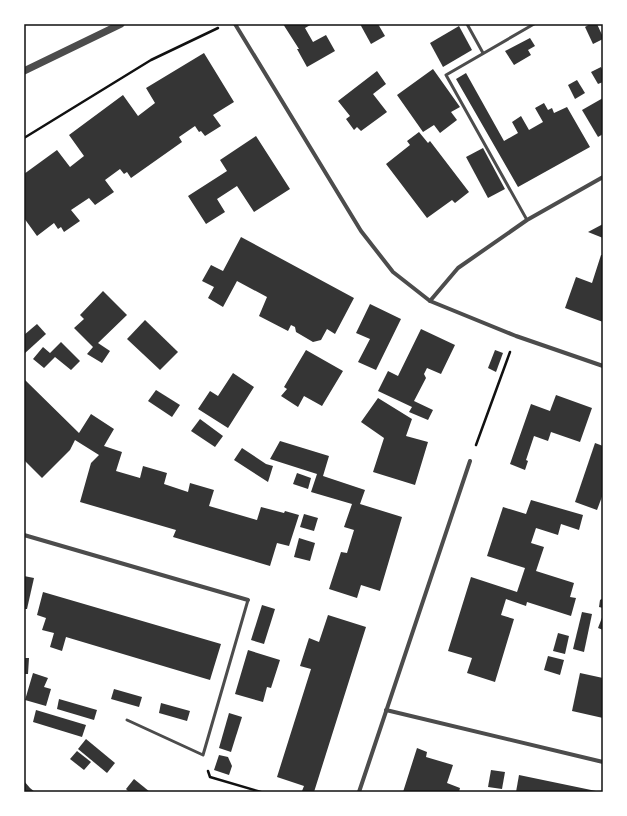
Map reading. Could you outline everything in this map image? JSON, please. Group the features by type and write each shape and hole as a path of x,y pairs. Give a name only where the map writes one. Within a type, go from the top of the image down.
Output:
{"street":[{"path":"24,71 121,24"},
{"path":"235,24 361,231 393,272 430,301 516,336 603,366"},
{"path":"430,301 458,268 527,220 603,178"},
{"path":"359,792 470,461"},
{"path":"24,535 248,600"},
{"path":"386,710 603,762"}],"lane":[{"path":"467,24 483,53"},
{"path":"527,220 446,75 534,24"},
{"path":"126,720 203,755 248,600"}],"path":[{"path":"24,138 151,60 219,27"},
{"path":"470,461 516,336"},
{"path":"203,755 210,777 261,792"}],"building":[{"path":"283,24 312,24 305,28 313,42 326,35 335,51 307,67 297,49 299,49"},
{"path":"360,24 378,24 385,36 371,44"},
{"path":"590,24 597,24 603,37 603,39 593,44 585,27"},
{"path":"459,26 472,50 443,67 430,43"},
{"path":"530,38 535,46 528,50 531,55 514,65 505,51"},
{"path":"204,53 234,102 213,115 221,126 205,136 201,131 199,132 195,126 179,137 182,142 131,178 127,172 124,174 120,169 105,180 114,192 95,205 89,198 71,210 80,221 64,232 61,227 58,229 54,223 37,236 24,218 24,174 57,150 70,167 84,156 69,135 123,95 138,116 155,103 146,88"},
{"path":"601,67 603,71 603,82 598,84 591,72"},
{"path":"433,69 460,107 451,112 457,120 440,133 434,125 423,132 397,95"},
{"path":"377,71 386,84 373,94 387,112 361,131 357,127 354,130 346,119 350,116 338,101"},
{"path":"466,73 504,141 518,133 512,122 521,116 529,130 543,122 535,108 544,103 548,110 552,108 554,113 567,107 590,147 518,187 456,79"},
{"path":"577,80 585,93 575,99 568,85"},
{"path":"603,98 603,134 598,137 582,110"},
{"path":"419,132 428,143 430,141 469,192 455,203 452,200 427,218 386,164 410,145 407,141"},
{"path":"256,136 290,189 254,212 237,186 217,199 225,212 206,224 188,196 227,171 220,160"},
{"path":"483,148 505,189 488,198 466,157"},
{"path":"603,224 603,238 588,232"},
{"path":"241,237 354,298 335,334 327,329 321,340 313,342 296,332 295,327 291,325 288,331 259,316 267,297 237,281 223,307 208,298 214,287 202,281 211,265 223,271"},
{"path":"601,255 603,255 603,322 565,308 576,277 592,283"},
{"path":"103,291 127,315 98,343 110,351 102,363 87,354 93,347 74,328 84,319 80,315"},
{"path":"370,304 401,319 376,370 358,362 370,339 356,333"},
{"path":"145,320 178,352 160,370 127,339"},
{"path":"37,324 46,334 24,354 24,335"},
{"path":"421,329 455,345 441,374 427,368 424,374 426,378 414,401 433,410 428,420 409,412 412,407 378,391 388,371 398,376"},
{"path":"61,342 80,361 71,370 55,357 44,368 33,359 43,347 50,353"},
{"path":"306,350 343,371 322,406 304,396 298,407 281,396 287,389 284,387"},
{"path":"495,350 503,353 496,372 488,368"},
{"path":"233,373 254,387 228,428 198,409 210,391 218,396"},
{"path":"24,379 79,433 91,414 114,429 104,446 122,452 116,471 140,478 143,466 167,473 164,484 188,492 190,483 214,490 209,506 257,520 261,507 299,515 289,546 277,543 270,566 173,537 176,530 80,502 91,463 99,455 75,440 70,450 42,478 24,460"},
{"path":"156,390 180,405 172,417 148,401"},
{"path":"556,395 592,408 580,442 551,432 548,441 534,436 526,460 528,461 525,470 510,464 531,404 550,411"},
{"path":"378,398 412,419 406,436 428,442 415,485 373,472 384,438 361,422"},
{"path":"200,419 223,436 215,447 191,431"},
{"path":"280,441 329,456 323,476 365,490 360,504 402,517 380,591 361,585 357,598 329,589 341,552 347,553 354,530 344,527 352,504 311,492 317,474 270,459"},
{"path":"595,443 603,446 603,494 597,510 575,502"},
{"path":"242,448 266,464 273,466 268,482 234,460"},
{"path":"297,473 311,478 308,489 293,484"},
{"path":"531,500 583,515 579,530 561,524 558,535 536,528 531,543 544,547 536,571 574,583 570,597 576,598 571,616 527,602 526,606 506,599 501,615 514,619 495,682 467,673 472,658 448,651 471,577 517,592 525,568 487,556 503,507 526,514"},
{"path":"304,514 318,518 314,531 300,527"},
{"path":"299,538 315,543 310,561 294,557"},
{"path":"24,576 34,578 27,609 24,609"},
{"path":"43,592 221,644 210,680 66,637 62,651 50,647 54,633 42,630 46,618 37,615"},
{"path":"603,598 603,608 599,607 600,600"},
{"path":"262,605 275,609 264,644 251,640"},
{"path":"582,612 592,614 584,652 573,649"},
{"path":"328,615 366,627 314,792 306,792 302,791 304,786 277,777 311,669 300,666 309,638 319,642"},
{"path":"603,615 603,630 598,628"},
{"path":"558,633 569,636 565,654 553,651"},
{"path":"248,650 280,660 271,688 267,687 263,702 235,694"},
{"path":"548,656 564,660 560,675 544,670"},
{"path":"24,658 29,658 28,674 24,674"},
{"path":"33,673 48,678 44,687 51,689 46,706 25,700"},
{"path":"580,673 603,678 603,718 572,711"},
{"path":"114,689 142,697 139,707 111,699"},
{"path":"59,699 97,710 94,720 57,709"},
{"path":"161,703 190,711 187,721 159,713"},
{"path":"36,710 86,725 82,737 33,722"},
{"path":"229,713 242,717 231,752 219,748"},
{"path":"86,739 115,763 107,773 78,749"},
{"path":"417,748 427,752 426,757 453,765 447,783 460,788 459,792 403,792"},
{"path":"77,751 91,762 84,770 70,759"},
{"path":"219,755 228,757 232,766 229,775 214,770"},
{"path":"491,770 505,772 502,789 488,787"},
{"path":"519,775 596,791 596,792 516,792"},
{"path":"134,779 150,792 129,792 126,789"},
{"path":"24,781 30,788 35,792 24,792"}]}
